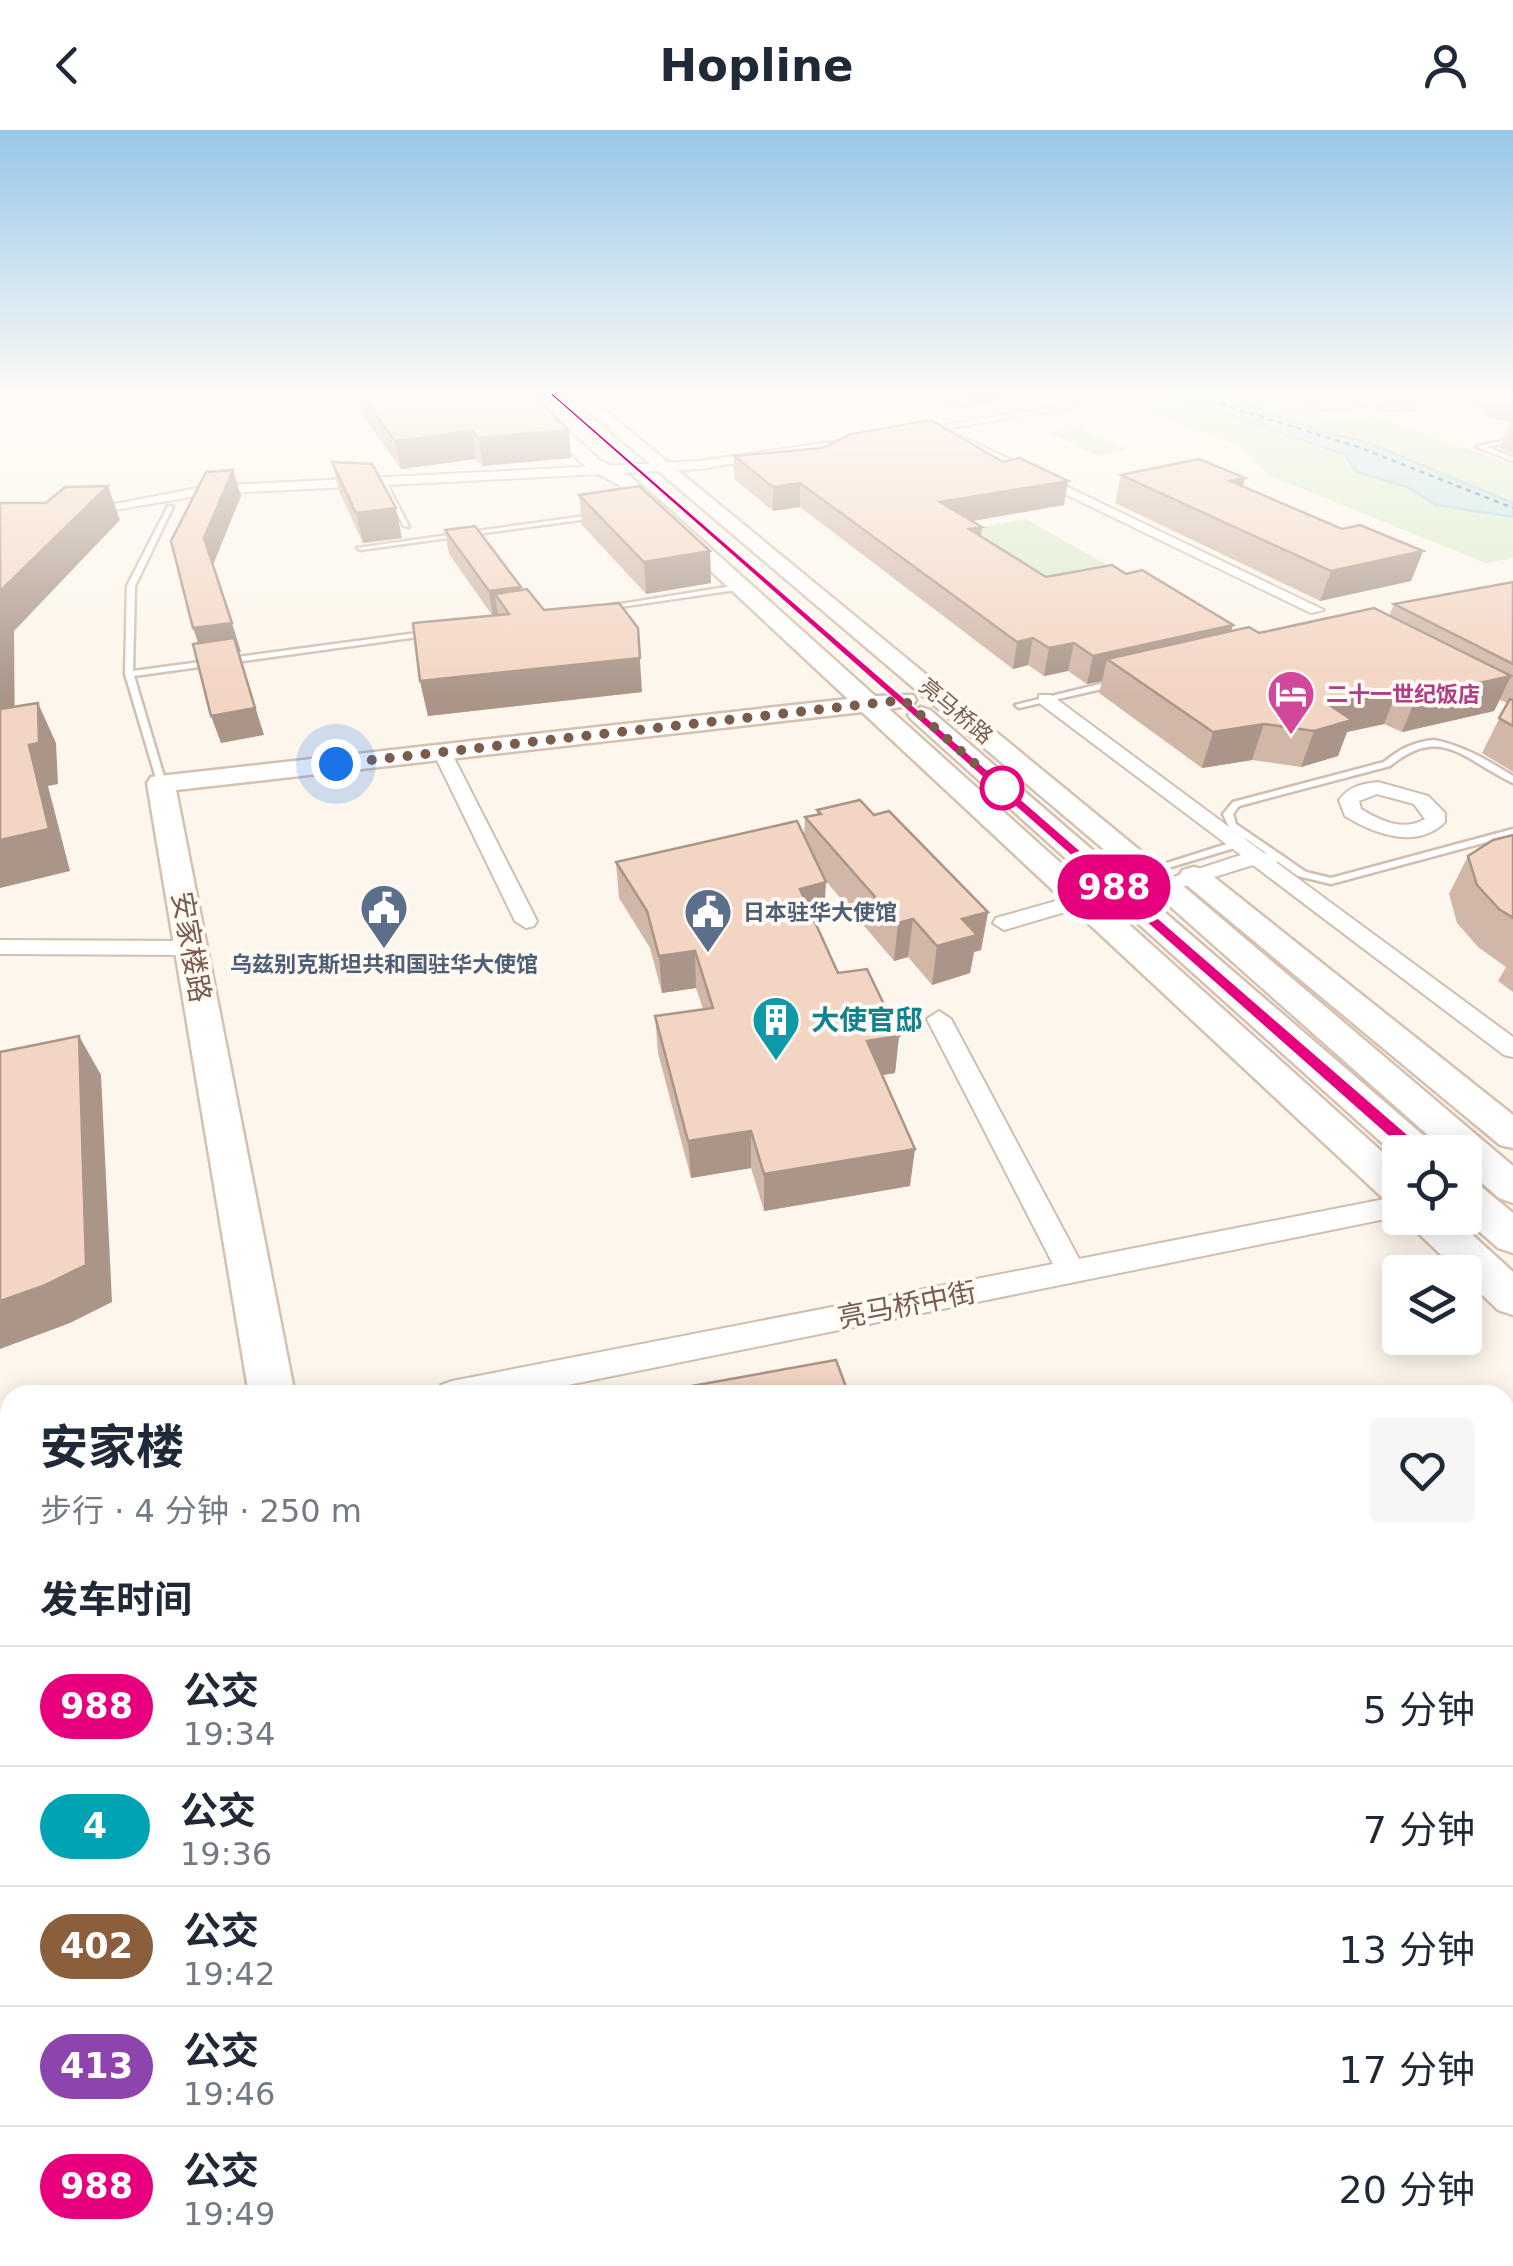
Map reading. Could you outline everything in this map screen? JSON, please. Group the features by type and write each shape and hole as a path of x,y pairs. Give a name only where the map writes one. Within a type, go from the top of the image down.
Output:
{"street":[{"path":"56,516 181,495"},
{"path":"634,495 645,510 739,586 1382,1175"},
{"name":"亮马桥路","path":"664,495 1398,1135"},
{"name":"亮马桥路","path":"696,495 1171,874 1489,1183 1513,1237"},
{"path":"725,495 1171,874 1513,1135"},
{"path":"1075,495 1316,610"},
{"path":"1045,699 1246,844 1513,1049"},
{"path":"161,783 904,700"},
{"path":"442,752 526,921"},
{"name":"安家楼路","path":"161,783 270,1385"},
{"path":"1171,874 1246,844 1289,865"},
{"path":"1004,923 1081,900"},
{"path":"0,947 191,948"},
{"path":"938,1019 1072,1272"},
{"name":"亮马桥中街","path":"502,1385 1382,1210"},
{"path":"1446,1235 1513,1298"}],"lane":[{"path":"390,495 407,526"},
{"name":"安家楼路","path":"161,783 130,674 131,586 170,508"},
{"path":"360,548 616,514"},
{"path":"602,608 739,586"},
{"path":"130,674 444,631"},
{"path":"1019,705 1119,682"},
{"path":"1246,844 1228,814 1236,804 1387,764 1401,750 1428,743 1450,744 1513,780"},
{"path":"1289,865 1302,874 1331,881 1513,832"}],"green space":[{"path":"1317,495 1419,495 1436,505 1513,517 1513,558 1486,563"},
{"path":"1493,495 1513,495 1513,503"},
{"path":"1026,519 1125,575 1055,589 962,531"}],"water":[{"path":"1419,495 1493,495 1513,503 1513,517 1436,505"}],"building":[{"path":"56,495 99,495 0,591 0,503 46,503"},
{"path":"194,495 222,495 204,538 232,623 193,628 171,541"},
{"path":"347,495 389,495 396,508 356,513"},
{"path":"579,495 648,495 710,551 644,562"},
{"path":"816,495 985,495 940,502 982,527 969,529 1046,577 1112,565 1126,574 1142,570 1233,625 1093,656 1074,643 1049,648 1033,638 1017,642"},
{"path":"1164,495 1262,495 1342,529 1360,525 1423,551 1331,571"},
{"path":"475,526 521,587 489,591 445,530"},
{"path":"1513,582 1513,664 1394,604"},
{"path":"527,589 544,610 619,603 638,628 640,658 420,681 413,623 509,614 495,594"},
{"path":"1374,608 1511,676 1416,697 1398,689 1328,704 1352,720 1314,731 1264,724 1213,732 1107,659 1249,627 1259,633"},
{"path":"234,638 255,708 211,716 193,644"},
{"path":"1513,700 1513,726 1499,718"},
{"path":"38,703 39,743 29,745 49,829 0,840 0,709"},
{"path":"860,800 874,815 889,811 988,912 962,919 977,935 937,946 913,919 898,923 805,817 821,814 817,810"},
{"path":"797,821 826,882 800,889 838,973 867,969 899,1036 867,1041 915,1149 764,1174 751,1131 688,1141 655,1016 713,1008 695,951 659,956 647,911 616,862"},
{"path":"1513,835 1513,918 1477,885 1468,856 1493,840"},
{"path":"79,1036 86,1265 0,1301 0,1052"},
{"path":"836,1360 845,1385 697,1385"}],"ferry route":[{"path":"1479,495 1513,508"}],"bus line":[{"name":"988","path":"664,495 904,700 1398,1135"}],"place":[{"name":"二十一世纪饭店","path":"1291,736"},
{"name":"乌兹别克斯坦共和国驻华大使馆","path":"384,950"},
{"name":"日本驻华大使馆","path":"708,954"},
{"name":"大使官邸","path":"776,1062"}],"route":[{"path":"336,764 904,700 1012,797 1002,788"}]}
